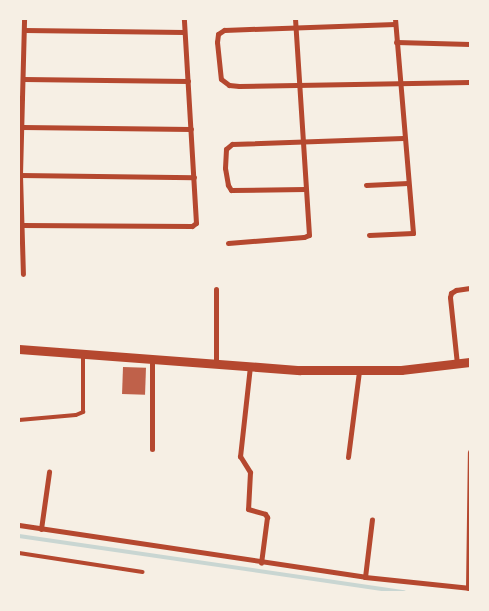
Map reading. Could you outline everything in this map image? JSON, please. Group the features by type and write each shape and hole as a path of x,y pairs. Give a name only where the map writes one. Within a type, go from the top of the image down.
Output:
{"street":[{"path":"24,19 23,79 20,98 22,127 20,175 21,225 24,274"},
{"path":"21,225 194,225 196,217 184,19"},
{"path":"228,242 308,236 310,230 305,189 295,19"},
{"path":"369,235 412,232 403,138 400,83 395,22 221,31 218,34 221,79 229,85 299,86 400,83 470,82"},
{"path":"24,30 184,32"},
{"path":"396,42 470,44"},
{"path":"23,79 188,81"},
{"path":"22,127 191,129"},
{"path":"305,189 234,191 228,185 225,152 232,144 302,140 403,138"},
{"path":"20,175 194,177"},
{"path":"366,185 408,184"},
{"path":"457,364 450,297 451,292 470,288"},
{"path":"216,289 216,363"},
{"path":"19,349 250,366 360,371 401,370 470,362"},
{"path":"152,359 152,449"},
{"path":"250,366 240,456 250,472 248,508 265,514 267,517 261,563"},
{"path":"348,457 360,371"},
{"path":"19,526 366,578 469,588 470,452"},
{"path":"41,529 49,472"},
{"path":"366,578 372,519"}],"lane":[{"path":"19,420 76,415 82,412 82,355"},
{"path":"19,553 143,572"}],"building":[{"path":"123,367 146,368 145,395 122,394"}],"waterway":[{"path":"19,536 404,592"}]}
